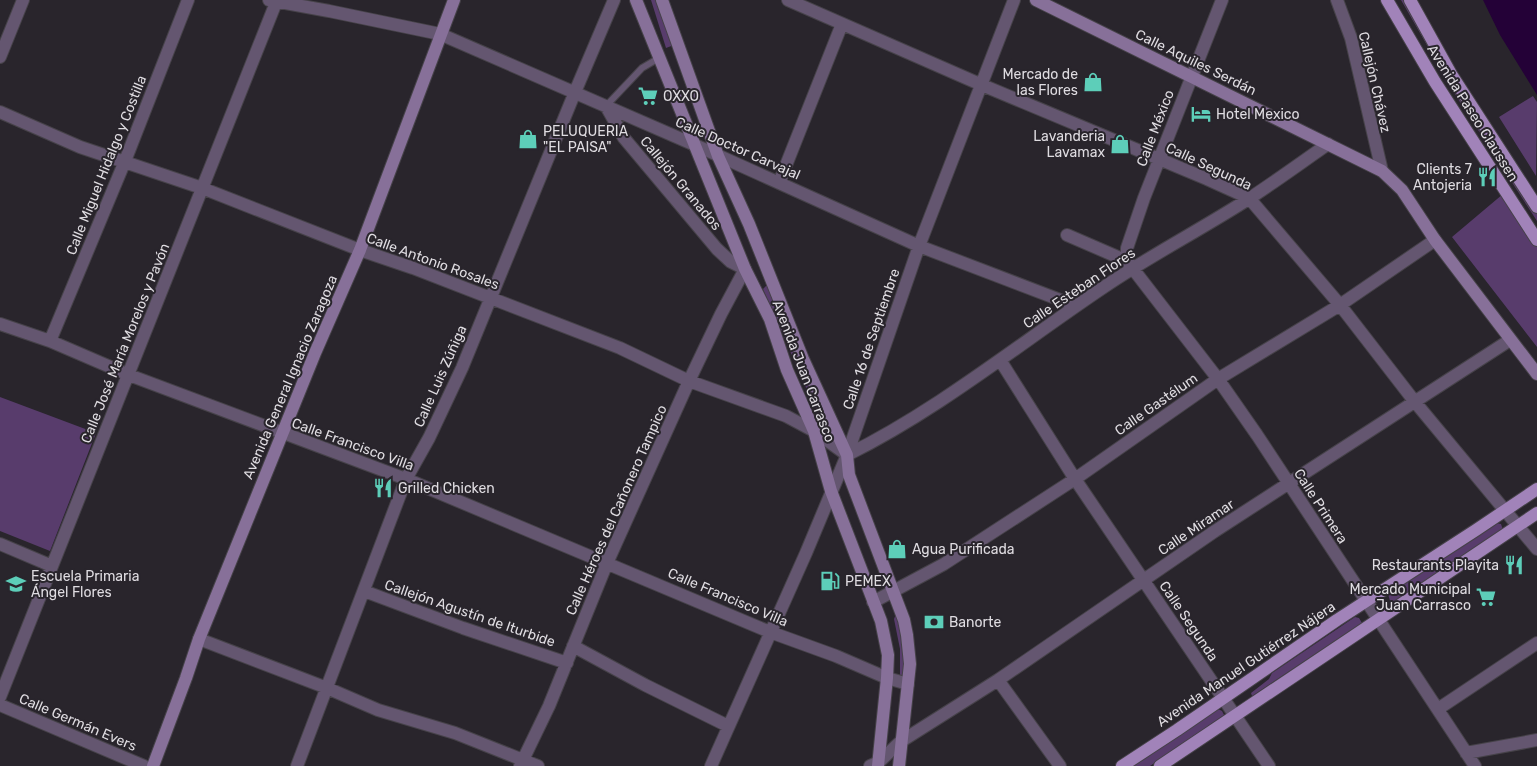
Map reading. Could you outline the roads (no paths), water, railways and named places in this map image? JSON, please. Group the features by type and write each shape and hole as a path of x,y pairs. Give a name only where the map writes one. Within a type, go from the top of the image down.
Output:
{"main road":[{"name":"Avenida Paseo Claussen","path":"1387,0 1435,82 1537,240"},
{"name":"Avenida Paseo Claussen","path":"1410,0 1451,74 1537,207"},
{"name":"Avenida Manuel Gutiérrez Nájera","path":"1122,766 1178,730 1366,601 1537,489"},
{"path":"1160,766 1537,513"}],"street":[{"path":"0,57 23,0"},
{"name":"Calle Miguel Hidalgo y Costilla","path":"50,341 125,161 188,0"},
{"name":"Avenida General Ignacio Zaragoza","path":"153,766 199,639 282,434 360,250 454,0"},
{"name":"Calle Luis Zúñiga","path":"298,766 406,480 429,438 462,368 614,0"},
{"name":"Avenida Juan Carrasco","path":"636,0 745,269 770,319 787,370 814,431 831,491 886,640 888,655 887,678 876,765"},
{"name":"Avenida Juan Carrasco","path":"662,0 718,156 749,224 803,359 847,455 849,476 893,592 907,635 910,664 900,742 899,766"},
{"name":"Calle Segunda","path":"788,0 982,85 1249,198 1340,305 1415,402 1537,550"},
{"name":"Calle 16 de Septiembre","path":"711,766 806,553 847,455 919,246 1014,0"},
{"name":"Calle Aquiles Serdán","path":"1036,0 1382,171 1402,190 1435,240 1537,374"},
{"name":"Calle México","path":"1130,265 1127,248 1130,239 1159,159 1222,0"},
{"name":"Callejón Chávez","path":"1337,0 1353,46 1382,171"},
{"name":"Calle Doctor Carvajal","path":"274,1 440,34 575,92 919,246 1076,306"},
{"name":"Calle José María Morelos y Pavón","path":"0,697 129,375 274,1"},
{"path":"779,183 842,24"},
{"path":"659,58 680,50"},
{"name":"Callejón Granados","path":"606,106 624,138 717,249 731,262 745,269"},
{"name":"Calle Antonio Rosales","path":"0,112 80,147 202,188 620,348 689,381 786,416 814,431 847,455"},
{"name":"Calle Esteban Flores","path":"847,455 893,430 1000,360 1130,265 1249,198 1328,144"},
{"path":"1068,235 1130,265"},
{"name":"Calle Gastélum","path":"873,602 944,564 1075,479 1218,380 1340,305 1435,240"},
{"path":"745,269 763,262"},
{"name":"Calle Primera","path":"1130,265 1218,380 1257,435 1475,766"},
{"name":"Calle Héroes del Cañonero Tampico","path":"522,763 549,706 607,563 689,381 745,269"},
{"name":"Calle Francisco Villa","path":"0,324 50,341 129,375 406,480 770,632 887,678 908,684"},
{"name":"Calle Miramar","path":"876,765 900,742 998,680 1288,483 1510,340"},
{"name":"Calle Segunda","path":"1000,360 1075,479 1236,716"},
{"path":"0,544 52,566"},
{"name":"Callejón Agustín de Iturbide","path":"364,591 463,628 567,662"},
{"path":"199,639 327,688 378,710 455,733 522,763 538,766"},
{"path":"1438,709 1537,643"},
{"path":"574,646 645,685 728,726"},
{"path":"998,680 1060,766"},
{"name":"Calle Germán Evers","path":"0,705 144,766"},
{"path":"1236,716 1269,766"},
{"path":"1466,753 1537,740"}],"lane":[{"path":"606,106 642,68 659,58"}],"place":[{"name":"Mercado de las Flores","path":"1093,82"},
{"name":"OXXO","path":"648,96"},
{"name":"Hotel Mexico","path":"1201,114"},
{"name":"PELUQUERIA \"EL PAISA\"","path":"528,139"},
{"name":"Lavanderia Lavamax","path":"1120,144"},
{"name":"Clients 7 Antojeria","path":"1487,177"},
{"name":"Grilled Chicken","path":"383,488"},
{"name":"Agua Purificada","path":"897,549"},
{"name":"Restaurants Playita","path":"1514,565"},
{"name":"PEMEX","path":"830,581"},
{"name":"Escuela Primaria Ángel Flores","path":"16,584"},
{"name":"Mercado Municipal Juan Carrasco","path":"1486,597"},
{"name":"Banorte","path":"934,622"}]}
